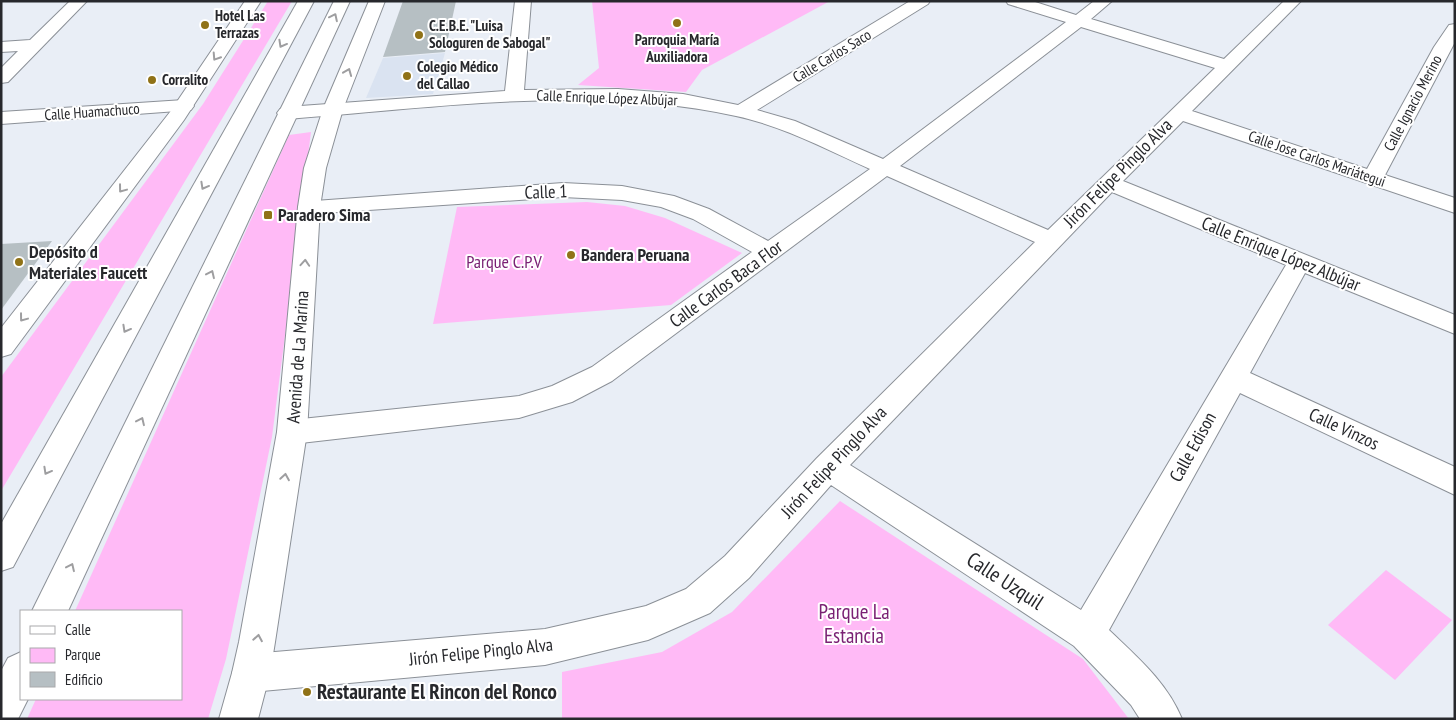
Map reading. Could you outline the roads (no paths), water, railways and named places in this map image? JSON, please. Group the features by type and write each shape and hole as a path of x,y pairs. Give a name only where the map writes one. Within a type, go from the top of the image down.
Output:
{"street":[{"path":"1,78 79,1"},
{"path":"1,347 184,106 253,1"},
{"path":"1,556 306,1"},
{"path":"50,610 342,1"},
{"name":"Avenida de La Marina","path":"238,719 251,673 292,432 309,207 315,168 333,109 377,1"},
{"path":"514,96 523,1"},
{"name":"Calle Carlos Saco","path":"741,111 922,1"},
{"path":"1014,1 1227,66"},
{"name":"Calle Carlos Baca Flor","path":"292,432 519,407 554,398 581,387 602,374 770,252 1104,1"},
{"name":"Jirón Felipe Pinglo Alva","path":"251,673 545,647 648,623 698,601 737,567 828,467 1051,240 1293,1"},
{"name":"Calle Ignacio Merino","path":"1373,178 1443,46 1455,29"},
{"path":"1,47 35,45"},
{"name":"Calle Enrique López Albújar","path":"287,113 514,96 627,96 684,100 741,111 788,125 886,166 1051,240"},
{"name":"Calle Huamachuco","path":"1,118 184,106"},
{"name":"Calle Jose Carlos Mariátegui","path":"1178,113 1455,206"},
{"name":"Calle Enrique López Albújar","path":"1108,183 1455,325"},
{"name":"Calle 1","path":"309,207 563,190 622,194 666,201 701,214 770,252"},
{"name":"Calle Edison","path":"1087,634 1232,376 1300,261"},
{"name":"Calle Vinzos","path":"1232,376 1455,482"},
{"name":"Calle Uzquil","path":"828,467 1087,634 1145,691 1163,719"},
{"path":"1,713 20,673"}],"place":[{"name":"Parroquia María Auxiliadora","path":"677,23"},
{"name":"Hotel Las Terrazas","path":"205,25"},
{"name":"C.E.B.E. \"Luisa Sologuren de Sabogal\"","path":"419,35"},
{"name":"Colegio Médico del Callao","path":"407,76"},
{"name":"Corralito","path":"152,80"},
{"name":"Paradero Sima","path":"268,215"},
{"name":"Bandera Peruana","path":"571,255"},
{"name":"Depósito d Materiales Faucett","path":"19,262"},
{"name":"Restaurante El Rincon del Ronco","path":"307,692"}],"park label":[{"name":"Parque C.P.V","path":"504,262"},
{"name":"Parque La Estancia","path":"854,624"}]}
